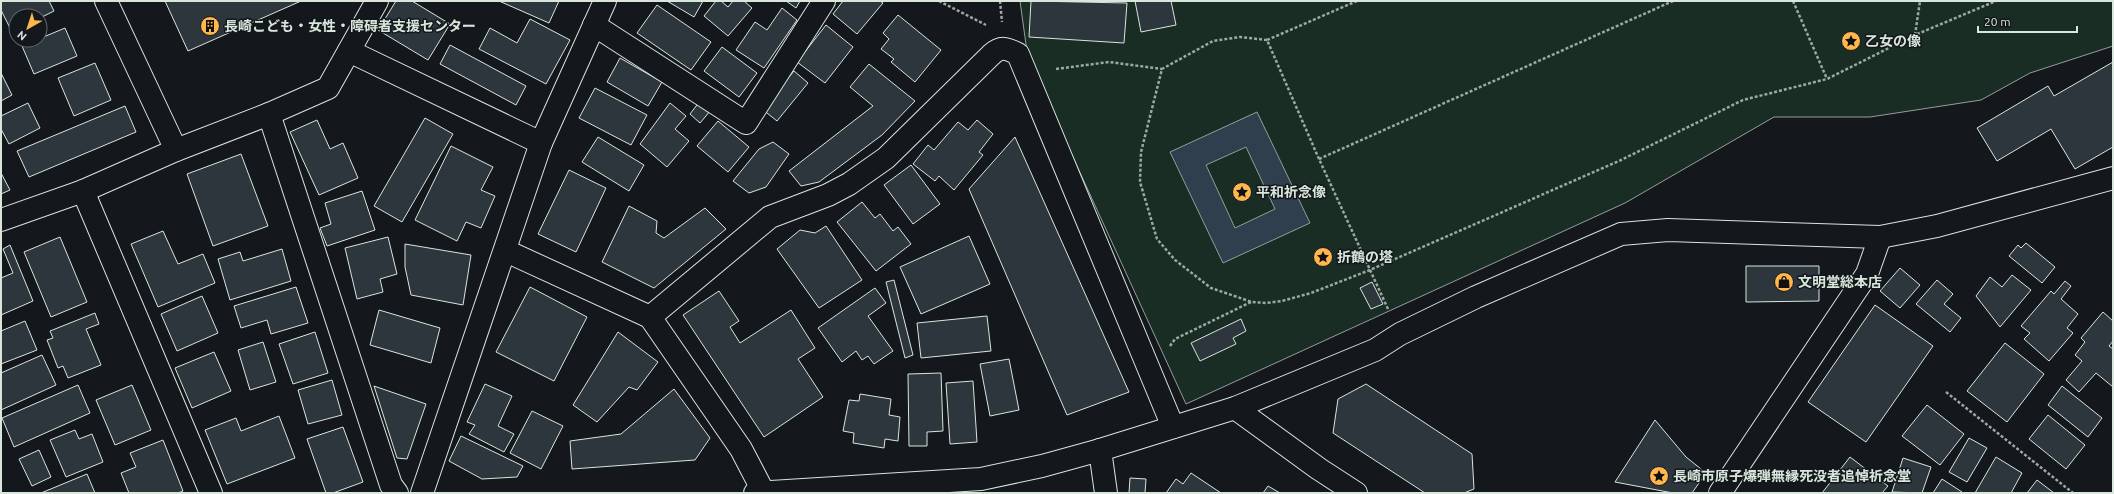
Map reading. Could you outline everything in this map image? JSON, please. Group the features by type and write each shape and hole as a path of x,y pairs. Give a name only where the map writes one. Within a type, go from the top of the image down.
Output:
{"street":[{"path":"106,1 176,150"},
{"path":"1,220 83,191 176,150 269,114 328,88 377,1"},
{"path":"422,493 506,251 541,143 605,1"},
{"path":"594,25 746,122 824,1"},
{"path":"650,317 770,217 828,195 849,184 886,158 998,49 1006,48 1018,54 1173,426"},
{"path":"349,51 541,143"},
{"path":"269,114 391,485 398,493"},
{"path":"506,251 650,317 741,449 761,493 981,479 1042,466 1100,450 1173,426 1235,408 1375,350 1400,334 1476,296 1621,234 1668,230 1880,237 1937,226 2113,178"},
{"path":"83,191 211,493"},
{"path":"1720,493 1867,274 1880,237"},
{"path":"1235,408 1319,469 1356,493"},
{"path":"1100,450 1106,493"}],"path":[{"path":"939,1 991,28"},
{"path":"1026,74 1109,62 1162,69 1213,41 1240,37 1267,40 1357,1"},
{"path":"1319,159 1672,1"},
{"path":"1793,1 1827,79"},
{"path":"1915,35 1920,1"},
{"path":"1162,69 1141,152 1140,182 1157,239 1175,260 1211,288 1252,302 1266,303 1282,301 1311,293 1370,270 1619,160 1743,100 1827,79 1915,35 1996,1"},
{"path":"1267,40 1319,159 1400,334"},
{"path":"1144,357 1165,354 1176,339 1252,302"},
{"path":"1946,392 2073,493"}],"green space":[{"path":"1020,1 2113,1 2113,46 2030,73 1981,100 1870,117 1774,117 1625,203 1186,404 1028,59"}],"water":[{"path":"1257,112 1310,223 1223,263 1170,152","holes":["1246,147 1275,209 1235,228 1206,165"]}],"building":[{"path":"1,1 49,1 54,11 48,14 48,8 8,8 8,24 1,10"},
{"name":"長崎こども・女性・障碍者支援センター","path":"165,1 301,1 188,51"},
{"path":"396,1 412,1 450,24 428,60 378,30"},
{"path":"499,1 559,1 549,23"},
{"path":"667,1 703,1 694,17"},
{"path":"716,1 721,1 728,7 733,1 744,1 752,8 728,36 704,16"},
{"path":"786,1 800,1 796,8"},
{"path":"843,1 880,1 883,3 857,34 833,14"},
{"path":"1031,1 1127,3 1124,43 1029,37"},
{"path":"1135,1 1171,1 1176,25 1141,32"},
{"path":"657,5 711,42 691,70 637,33"},
{"path":"782,8 797,20 764,68 736,50 755,22 767,30"},
{"path":"898,15 941,50 915,82 891,62 894,59 881,49 889,39 883,33"},
{"path":"530,19 570,40 546,84 479,49 490,28 517,43"},
{"path":"826,25 853,47 825,83 797,62"},
{"path":"65,28 77,56 34,74 23,48 48,48 48,35"},
{"path":"450,45 526,86 516,105 440,64"},
{"path":"722,47 757,73 739,97 704,71"},
{"path":"620,58 662,82 648,106 607,82"},
{"path":"2113,62 2113,147 2075,169 2051,129 1997,161 1977,128 2048,86 2054,96"},
{"path":"95,63 111,100 74,116 58,78"},
{"path":"869,64 915,101 882,135 819,182 801,186 789,171 873,106 850,87"},
{"path":"794,71 808,83 777,121 762,109"},
{"path":"1,73 12,95 1,101"},
{"path":"595,88 647,115 631,145 579,118"},
{"path":"700,101 711,110 700,123 690,114"},
{"path":"28,103 40,128 9,144 1,129 1,116"},
{"path":"670,103 686,116 675,129 689,141 667,167 640,144"},
{"path":"125,106 136,132 29,177 17,151"},
{"path":"425,118 453,134 402,222 374,206"},
{"path":"317,120 330,149 343,143 358,178 319,195 290,132"},
{"path":"977,120 993,134 979,152 983,155 954,190 939,176 935,181 913,164 928,145 934,150 958,122 968,130"},
{"path":"718,121 749,147 728,172 697,146"},
{"path":"598,137 644,165 629,191 582,162"},
{"path":"1015,137 1129,392 1067,415 969,189"},
{"path":"773,142 789,154 766,187 749,193 733,181 759,149"},
{"path":"451,146 493,167 481,190 495,196 481,228 466,222 457,241 415,220"},
{"path":"241,154 268,226 213,246 187,174"},
{"path":"911,165 940,204 913,224 884,185"},
{"path":"569,170 606,188 576,252 538,234"},
{"path":"1,173 10,190 1,194"},
{"path":"362,191 375,230 327,246 320,228 331,224 325,203"},
{"path":"862,202 875,218 880,214 893,231 898,227 911,244 876,271 837,222"},
{"path":"629,206 657,221 656,233 664,238 705,208 726,229 654,288 602,262"},
{"path":"826,226 862,280 819,308 777,249 800,230 815,233"},
{"path":"163,231 178,264 203,254 215,283 158,307 131,244"},
{"path":"969,236 990,284 921,314 900,267"},
{"path":"60,237 87,302 51,317 24,252"},
{"path":"388,237 397,274 380,279 383,292 357,299 345,248"},
{"path":"2026,243 2055,267 2042,283 2009,256 2018,245 2021,248"},
{"path":"405,244 471,255 463,305 411,295 405,267"},
{"path":"10,245 33,301 1,315 1,278 13,273 3,249"},
{"path":"282,249 291,281 230,300 218,259 240,252 243,261"},
{"path":"1746,266 1819,266 1819,301 1746,302"},
{"path":"1900,268 1920,285 1900,308 1880,291"},
{"path":"2012,275 2031,290 2000,327 1976,296 1990,277 2002,287"},
{"path":"894,280 913,355 905,358 886,282"},
{"path":"1937,280 1953,294 1944,304 1961,318 1950,332 1916,304"},
{"path":"2065,281 2071,286 2061,299 2078,314 2067,328 2073,333 2049,361 2024,339 2030,333 2021,326 2051,291 2054,294"},
{"path":"1372,282 1383,304 1371,309 1360,288"},
{"path":"296,287 308,323 271,334 267,320 241,328 234,306"},
{"path":"530,287 587,317 554,381 496,352"},
{"path":"875,288 886,303 868,316 893,351 874,364 868,356 862,360 856,351 842,362 818,328"},
{"path":"719,291 739,321 730,327 740,343 791,310 815,348 798,359 823,397 764,437 683,315"},
{"path":"202,296 218,333 177,351 161,314"},
{"path":"1875,305 1933,346 1866,442 1808,402"},
{"path":"379,310 440,328 431,363 370,345"},
{"path":"2103,312 2113,321 2113,341 2109,346 2113,349 2113,387 2096,373 2079,392 2066,380 2082,361 2075,355 2085,342 2081,338"},
{"path":"95,313 99,324 86,329 101,365 68,378 63,366 58,368 47,340 53,338 50,331"},
{"path":"987,316 991,351 921,358 917,323"},
{"path":"1241,319 1246,331 1233,338 1236,344 1200,361 1191,343"},
{"path":"25,321 37,350 1,364 1,331"},
{"path":"315,332 328,373 293,384 279,344"},
{"path":"618,332 658,362 637,390 629,387 597,422 573,405"},
{"path":"263,342 276,382 250,390 238,350"},
{"path":"2005,343 2044,374 2007,422 1967,391"},
{"path":"214,352 231,391 192,408 175,368"},
{"path":"42,355 56,385 1,410 1,373"},
{"path":"1009,359 1019,410 990,416 980,364"},
{"path":"941,373 943,431 927,432 927,446 909,446 908,374"},
{"path":"332,380 342,415 308,424 298,390"},
{"path":"973,381 977,442 950,444 946,383"},
{"path":"485,384 512,396 498,426 514,434 504,452 469,434 475,425 467,422"},
{"path":"1366,384 1472,454 1474,489 1464,493 1425,493 1333,433 1338,399"},
{"path":"78,385 90,413 14,447 2,418"},
{"path":"132,385 151,430 115,445 96,400"},
{"path":"374,386 426,404 407,459 397,458"},
{"path":"2062,386 2102,418 2088,437 2048,405"},
{"path":"674,389 710,438 695,460 572,469 570,441 621,434"},
{"path":"860,394 891,399 889,415 900,417 898,441 885,439 884,448 853,443 854,433 843,431 849,400 859,401"},
{"path":"1927,405 1964,434 1940,465 1902,436"},
{"path":"532,411 563,426 541,469 510,453"},
{"path":"2048,415 2085,445 2066,469 2029,439"},
{"path":"279,416 295,458 227,484 205,430 236,418 241,431"},
{"path":"1655,420 1686,457 1706,473 1692,493 1673,493 1615,482"},
{"path":"343,427 363,482 333,493 326,493 307,439"},
{"path":"75,430 79,439 92,434 103,462 66,477 50,440"},
{"path":"461,436 523,466 517,477 482,479 449,461"},
{"path":"1969,438 1987,448 1967,482 1949,472"},
{"path":"163,440 183,491 178,493 129,493 121,473 136,467 130,453"},
{"path":"39,450 51,477 32,486 19,459"},
{"path":"1850,457 1888,486 1882,493 1822,493"},
{"path":"1996,457 2022,473 2011,493 1975,493"},
{"path":"1903,458 1931,467 1922,493 1892,492"},
{"path":"1191,473 1221,493 1166,493 1176,479 1183,484"},
{"path":"87,474 95,493 41,493"},
{"path":"1130,478 1146,479 1145,493 1129,493"},
{"path":"1942,479 1962,492 1962,493 1933,493"},
{"path":"2037,480 2054,493 2027,493"},
{"path":"1268,486 1280,493 1263,493"}],"place":[{"name":"長崎こども・女性・障碍者支援センター","path":"210,26"},
{"name":"乙女の像","path":"1851,41"},
{"name":"平和祈念像","path":"1242,192"},
{"name":"折鶴の塔","path":"1323,257"},
{"name":"文明堂総本店","path":"1784,282"},
{"name":"長崎市原子爆弾無縁死没者追悼祈念堂","path":"1659,476"}]}
